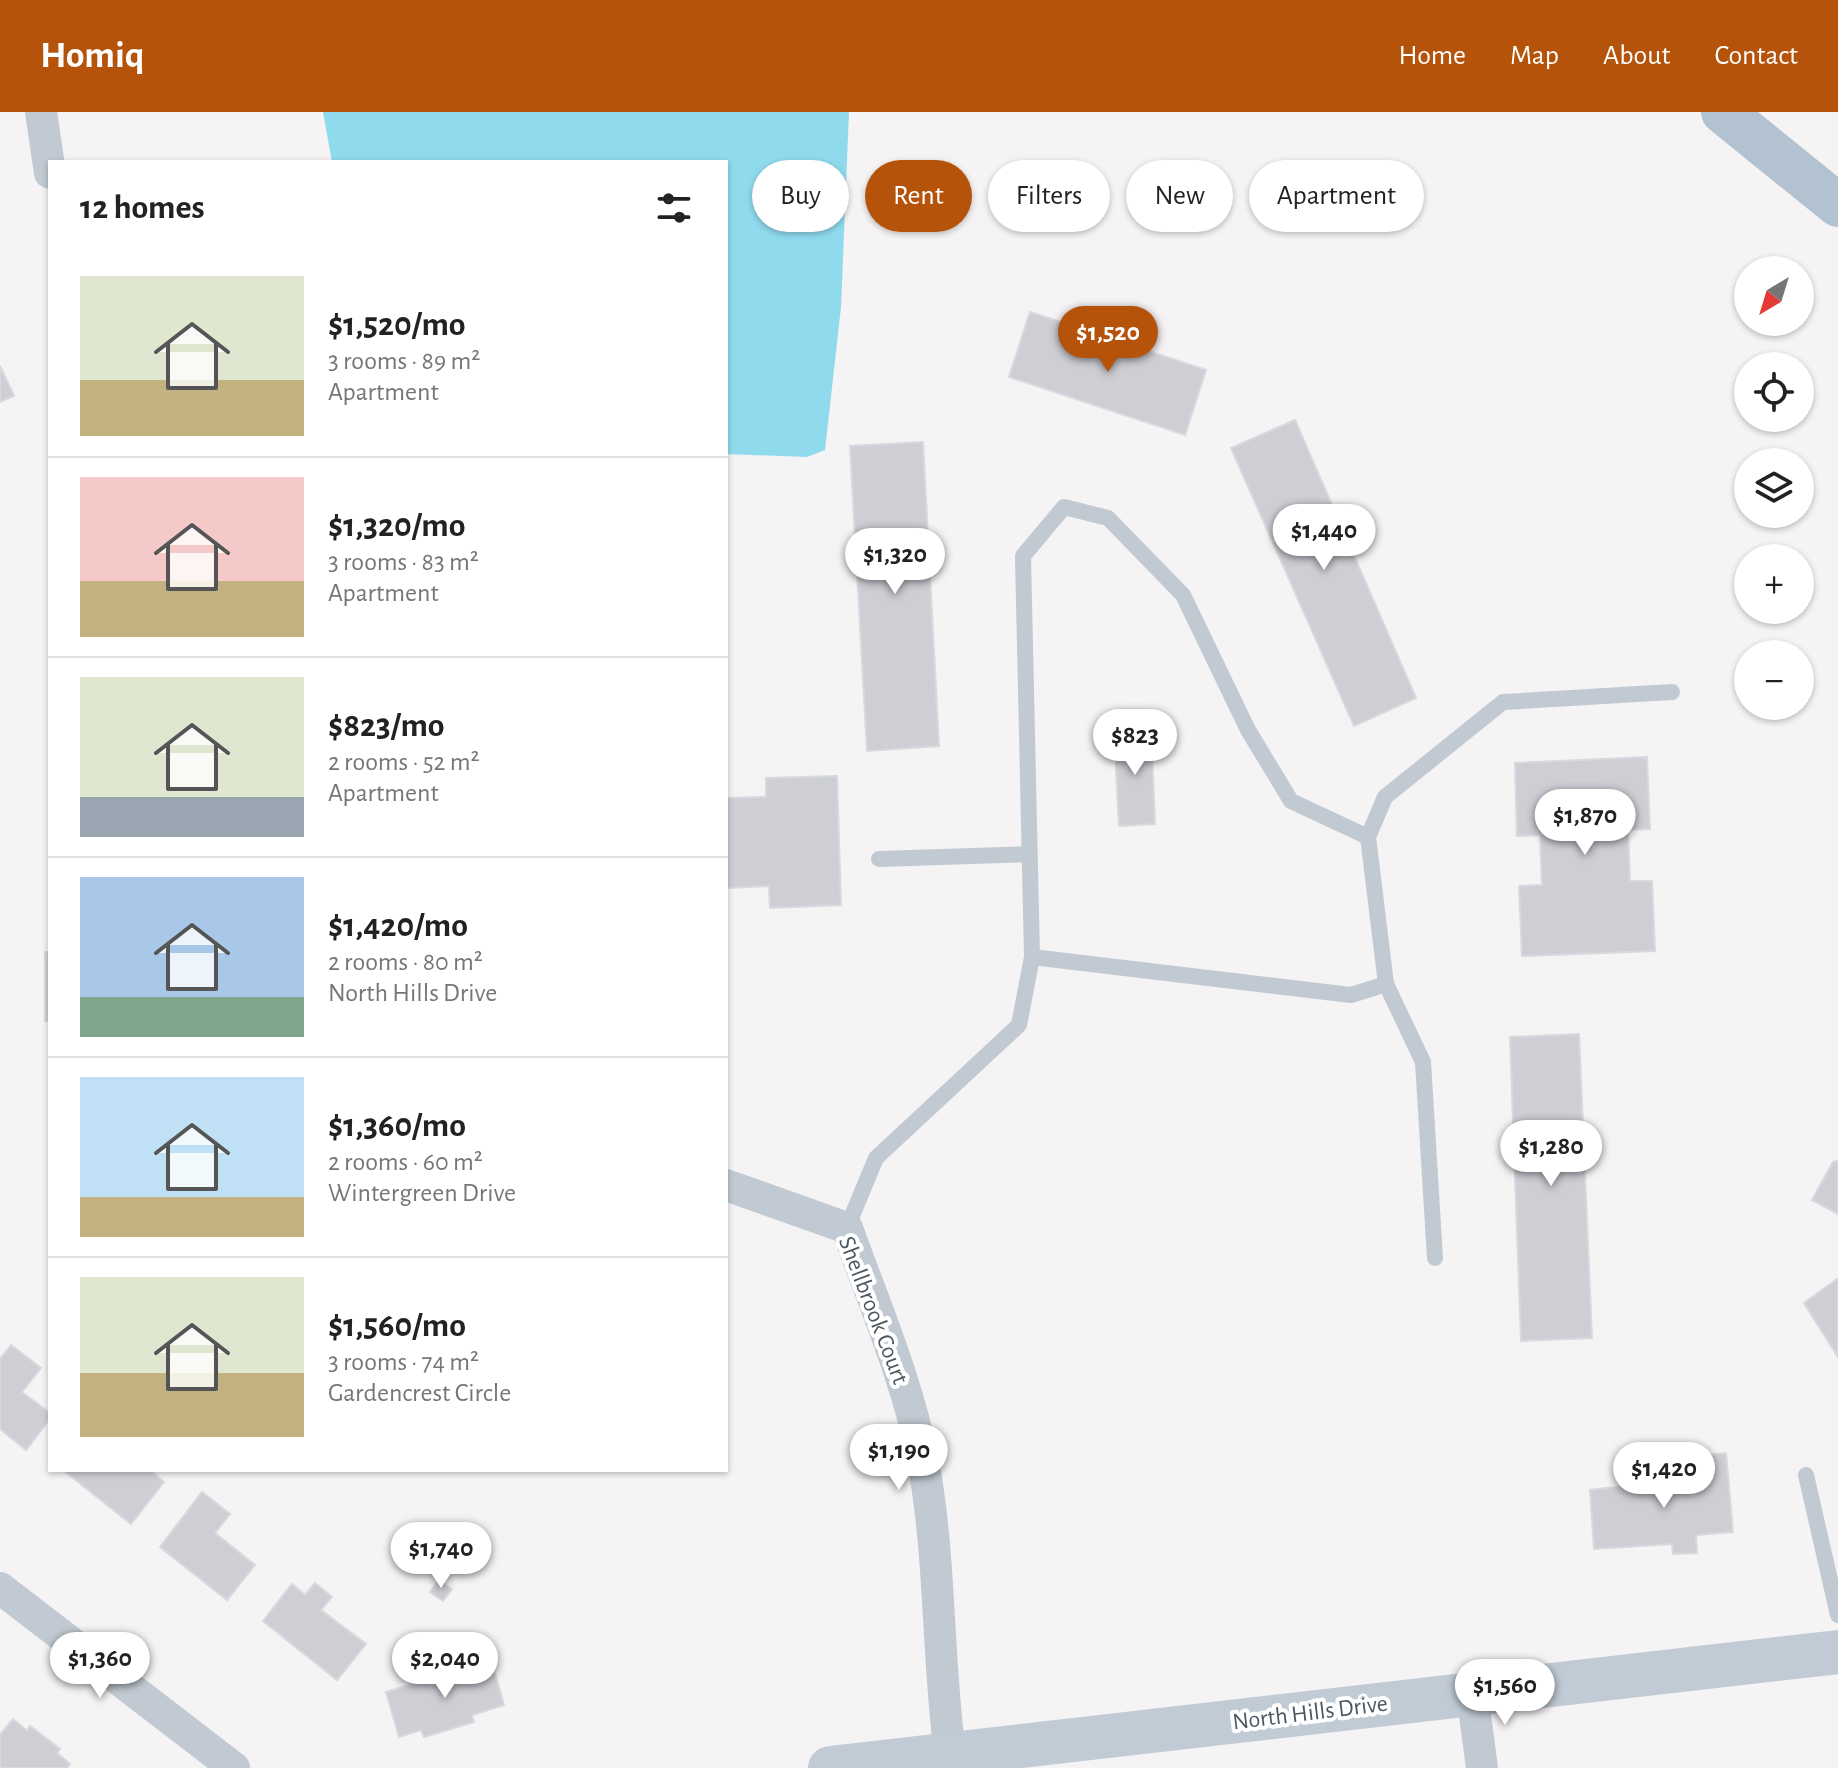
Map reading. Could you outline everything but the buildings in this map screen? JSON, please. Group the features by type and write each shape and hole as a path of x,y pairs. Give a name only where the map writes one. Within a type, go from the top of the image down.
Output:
{"main road":[{"path":"1723,112 1838,205"},
{"name":"North Hills Drive","path":"830,1768 1838,1652"}],"street":[{"path":"41,112 48,160"},
{"name":"Shellbrook Court","path":"728,1186 847,1228 910,1403 923,1461 935,1556 950,1754"},
{"path":"0,1588 234,1768"},
{"path":"1472,1693 1482,1768"}],"lane":[{"path":"847,1228 876,1158 1019,1025 1032,957 1023,556 1064,507 1108,518 1183,595 1248,730 1291,801 1368,837"},
{"path":"1435,1258 1423,1062 1386,984 1368,837 1385,797 1503,702 1672,692"},
{"path":"879,859 1030,854"},
{"path":"1032,957 1351,995 1386,984"},
{"path":"1806,1475 1838,1615"}],"water":[{"path":"323,112 849,112 847,160 752,160 752,232 844,232 841,307 825,450 807,457 728,454 728,160 332,160"}]}
